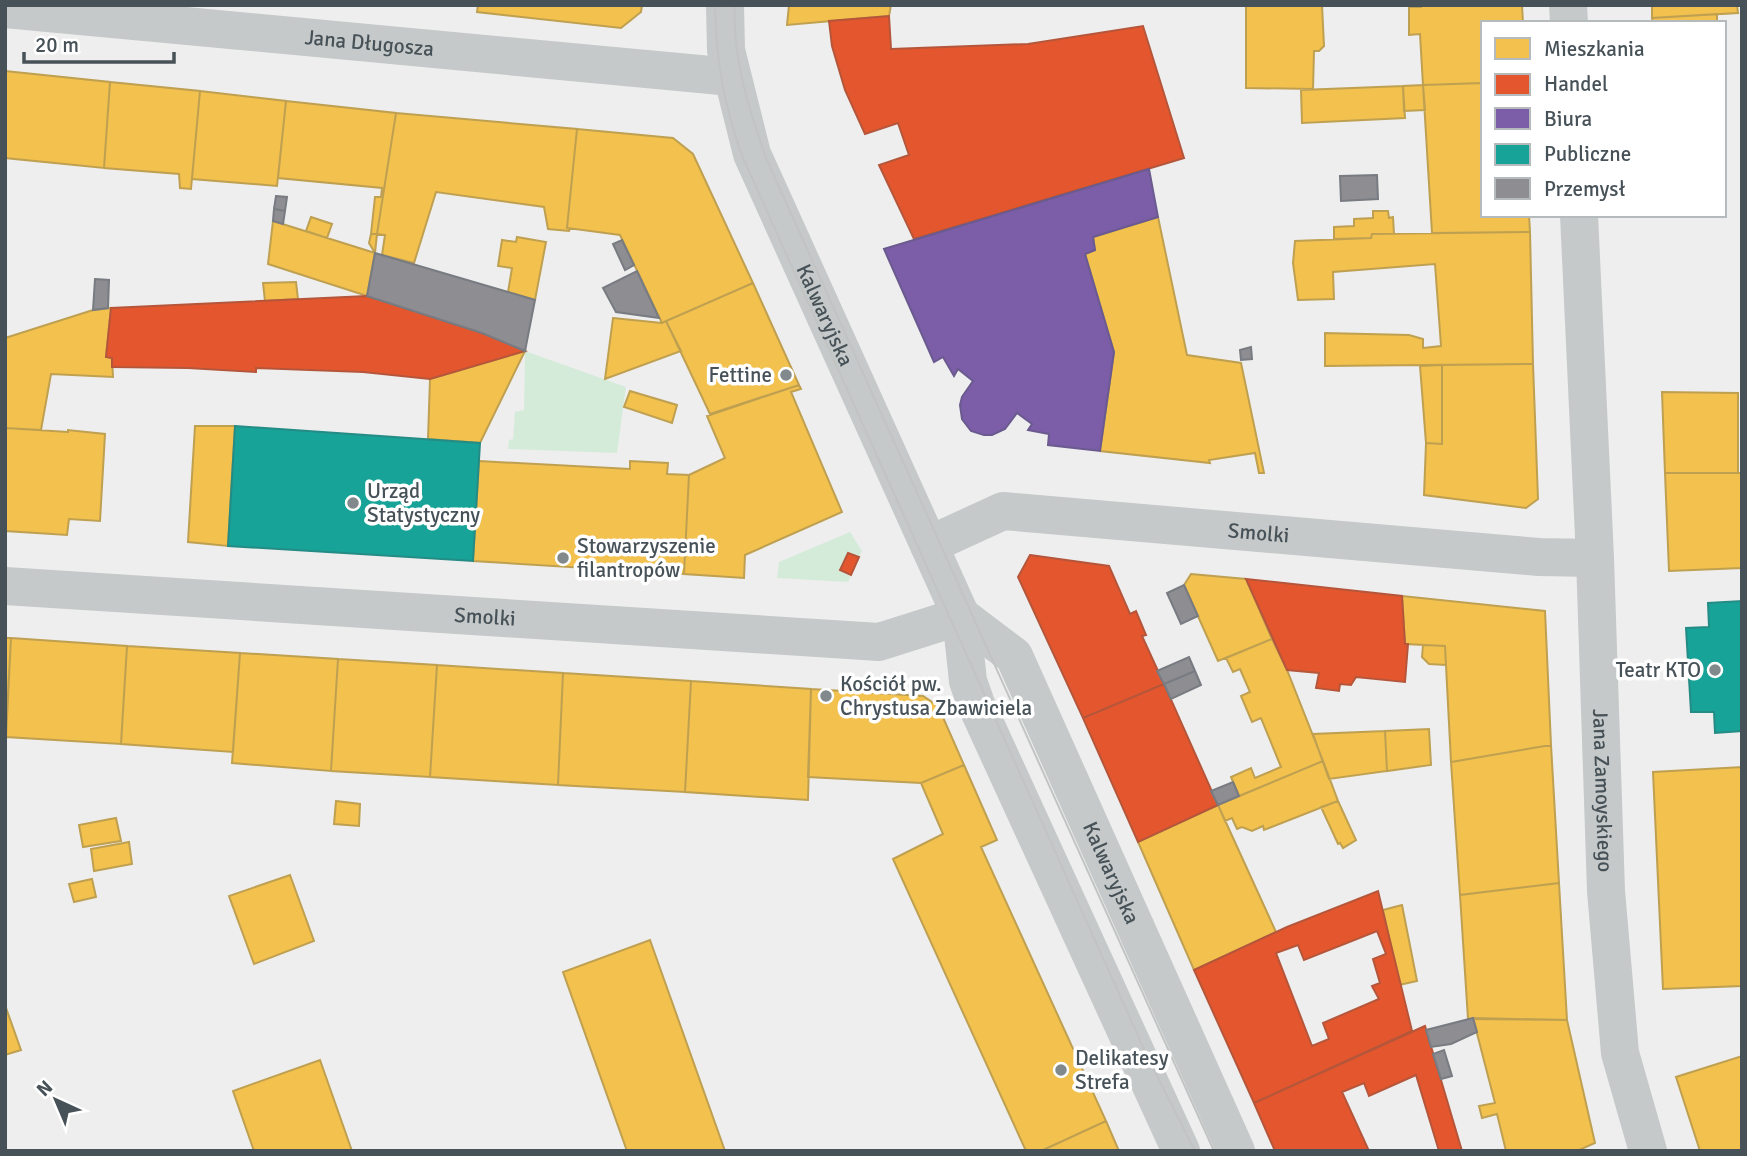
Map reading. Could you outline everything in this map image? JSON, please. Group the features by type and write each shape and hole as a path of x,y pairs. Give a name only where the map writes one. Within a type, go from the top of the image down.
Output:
{"street":[{"name":"Kalwaryjska","path":"725,5 726,50 752,154 961,616 968,681 976,704 1181,1151"},
{"name":"Jana Długosza","path":"5,9 732,77"},
{"name":"Jana Zamoyskiego","path":"1578,217 1595,558 1606,891 1620,1052 1648,1151"},
{"name":"Smolki","path":"929,545 1003,511 1539,557 1595,558"},
{"name":"Smolki","path":"5,586 879,642 961,616"},
{"name":"Kalwaryjska","path":"961,616 1014,656 1236,1151"}],"green space":[{"path":"525,351 626,387 617,453 508,449 509,440 513,439 515,412 524,410"},
{"path":"850,532 862,551 859,557 848,553 840,570 851,575 848,582 777,578 779,562"}],"building: Mieszkania":[{"path":"478,5 642,5 641,12 621,28 477,12"},
{"path":"789,5 891,5 889,16 787,25"},
{"path":"1246,5 1322,5 1324,46 1319,51 1314,51 1313,89 1246,88"},
{"path":"1522,5 1523,21 1481,21 1481,83 1423,85 1420,34 1409,35 1409,7"},
{"path":"1652,5 1737,5 1738,13 1652,18"},
{"path":"1717,14 1717,21 1653,21 1652,18"},
{"path":"5,71 110,82 104,168 5,158"},
{"path":"110,82 200,91 191,189 180,188 179,174 104,168"},
{"path":"1481,83 1481,217 1529,217 1530,232 1432,233 1423,85"},
{"path":"1423,85 1425,110 1404,111 1403,86"},
{"path":"1403,86 1405,118 1302,123 1301,90"},
{"path":"200,91 286,101 277,186 192,179"},
{"path":"286,101 396,113 377,234 371,234 375,197 381,197 382,188 278,178"},
{"path":"396,113 577,129 567,228 569,231 548,229 544,207 436,192 414,263 382,255 385,235 377,234"},
{"path":"577,129 673,138 693,154 753,283 662,323 620,235 567,228"},
{"path":"1373,211 1388,211 1389,218 1393,217 1394,234 1334,239 1334,227 1354,226 1354,219 1373,218"},
{"path":"311,217 332,224 327,238 306,231"},
{"path":"1158,217 1187,355 1241,363 1264,473 1259,473 1255,453 1209,460 1210,463 1100,451 1114,352 1085,254 1095,250 1093,237"},
{"path":"273,221 375,253 367,296 268,264"},
{"path":"1530,232 1533,364 1325,366 1325,333 1409,335 1423,339 1423,348 1441,346 1435,264 1333,272 1334,299 1298,300 1293,263 1295,241 1371,238 1372,234"},
{"path":"371,234 377,234 375,253 369,243"},
{"path":"517,237 546,242 535,300 508,292 512,268 498,266 502,240 516,242"},
{"path":"296,282 298,299 265,301 263,283"},
{"path":"753,283 799,385 710,414 666,321"},
{"path":"111,308 106,357 112,358 113,377 51,374 41,430 5,428 5,338 93,310"},
{"path":"613,318 662,323 666,321 681,351 605,379"},
{"path":"525,351 480,443 428,439 430,379"},
{"path":"1533,364 1538,499 1526,508 1424,495 1426,443 1442,444 1442,365"},
{"path":"1442,365 1442,444 1426,443 1420,366"},
{"path":"799,385 801,389 791,392 842,512 745,555 744,578 684,574 689,475 725,458 707,416"},
{"path":"630,391 677,405 672,423 624,407"},
{"path":"1662,392 1738,393 1738,473 1665,473"},
{"path":"195,426 235,426 228,546 188,542"},
{"path":"5,428 105,434 100,521 69,519 67,535 5,531"},
{"path":"479,461 630,469 630,461 668,463 667,474 689,475 684,574 473,561"},
{"path":"1665,473 1742,473 1742,568 1669,571"},
{"path":"1191,574 1246,579 1272,639 1218,661 1184,585"},
{"path":"1402,596 1545,611 1551,745 1451,762 1445,646 1405,644"},
{"path":"5,638 11,638 5,749"},
{"path":"11,638 127,646 121,744 6,737"},
{"path":"1272,639 1323,761 1239,796 1231,777 1251,768 1255,778 1281,767 1261,718 1252,722 1241,696 1250,692 1240,669 1233,672 1226,658"},
{"path":"1423,645 1445,646 1446,665 1429,664 1422,657"},
{"path":"127,646 240,653 233,752 121,744"},
{"path":"240,653 338,659 331,771 232,763"},
{"path":"338,659 437,665 430,777 331,771"},
{"path":"437,665 563,673 558,785 430,777"},
{"path":"563,673 691,681 685,792 558,785"},
{"path":"691,681 811,689 808,800 685,792"},
{"path":"811,689 923,696 938,706 964,765 921,783 808,777"},
{"path":"1429,729 1431,765 1387,771 1385,731"},
{"path":"1385,731 1387,771 1329,779 1313,734"},
{"path":"1551,745 1559,883 1460,895 1451,762"},
{"path":"1323,761 1338,801 1264,830 1263,826 1252,831 1242,827 1237,829 1232,818 1225,821 1218,805"},
{"path":"964,765 997,840 981,847 1106,1121 1041,1151 1026,1151 893,859 943,834 921,783"},
{"path":"1742,767 1742,986 1663,989 1653,772"},
{"path":"336,801 360,804 359,826 334,824"},
{"path":"1338,801 1356,840 1343,848 1338,844 1321,807"},
{"path":"1218,805 1276,932 1194,970 1138,842"},
{"path":"116,818 121,841 83,847 79,825"},
{"path":"129,842 132,864 94,871 91,849"},
{"path":"290,875 314,941 254,964 229,896"},
{"path":"92,879 96,897 74,902 69,884"},
{"path":"1559,883 1567,1020 1468,1019 1460,895"},
{"path":"1402,905 1417,981 1399,985 1383,910"},
{"path":"650,940 725,1151 627,1151 563,972"},
{"path":"5,1005 21,1050 5,1055"},
{"path":"1473,1018 1567,1020 1595,1143 1577,1151 1506,1151 1497,1114 1482,1118 1479,1106 1495,1103"},
{"path":"1742,1056 1742,1151 1700,1151 1676,1077"},
{"path":"320,1060 352,1151 254,1151 233,1091"},
{"path":"1106,1121 1119,1151 1041,1151"}],"building: Handel":[{"path":"889,16 891,49 1028,44 1143,26 1184,158 914,239 879,165 909,155 898,123 865,134 845,90 832,46 829,21"},
{"path":"367,296 482,333 525,351 430,379 363,372 256,368 256,372 112,367 112,358 106,357 111,308"},
{"path":"848,553 859,557 851,575 840,570"},
{"path":"1030,555 1109,566 1130,614 1136,611 1146,635 1142,636 1164,684 1083,718 1018,577"},
{"path":"1246,579 1402,596 1405,644 1408,644 1405,682 1356,677 1351,685 1340,684 1339,691 1316,688 1319,673 1287,670"},
{"path":"1164,684 1218,805 1138,842 1083,718"},
{"path":"1378,891 1412,1031 1254,1103 1194,970 1287,927","holes":["1377,931 1386,954 1373,959 1380,983 1372,986 1379,999 1323,1023 1329,1039 1312,1046 1276,953 1298,945 1304,960"]},
{"path":"1425,1026 1462,1151 1439,1151 1416,1075 1369,1096 1364,1083 1342,1092 1369,1151 1275,1151 1254,1103"}],"building: Biura":[{"path":"1149,169 1158,217 1093,237 1095,250 1085,254 1114,352 1100,451 1048,445 1049,434 1028,430 1032,424 1017,413 1005,429 992,435 971,431 962,419 960,405 973,381 958,369 954,376 943,357 934,362 884,249"}],"building: Publiczne":[{"name":"Urząd Statystyczny","path":"235,426 480,443 473,561 228,546"},
{"name":"Teatr KTO","path":"1742,601 1742,731 1715,733 1714,712 1691,712 1686,628 1709,627 1708,603"}],"building: Przemysł":[{"path":"1377,175 1378,199 1341,201 1340,176"},
{"path":"276,196 287,197 285,211 274,209"},
{"path":"274,209 285,211 283,224 273,221"},
{"path":"622,240 634,265 625,270 613,244"},
{"path":"375,253 535,300 525,351 482,333 367,296"},
{"path":"637,271 659,318 616,312 603,288"},
{"path":"95,279 109,280 108,308 93,310"},
{"path":"1251,347 1252,359 1241,360 1240,350"},
{"path":"1184,585 1198,616 1181,624 1167,593"},
{"path":"1189,657 1195,671 1164,684 1157,671"},
{"path":"1195,671 1201,685 1171,699 1164,684"},
{"path":"1233,782 1239,796 1218,805 1211,791"},
{"path":"1473,1018 1477,1032 1451,1044 1431,1047 1426,1030"},
{"path":"1444,1050 1452,1076 1441,1079 1433,1054"}],"tram line":[{"path":"715,5 722,83 743,158 1148,1058 1195,1151"},
{"path":"735,5 739,64 766,158 1214,1151"}],"place":[{"name":"Fettine","path":"786,375"},
{"name":"Urząd Statystyczny","path":"353,503"},
{"name":"Stowarzyszenie filantropów","path":"563,558"},
{"name":"Teatr KTO","path":"1715,670"},
{"name":"Kościół pw. Chrystusa Zbawiciela","path":"826,696"},
{"name":"Delikatesy Strefa","path":"1061,1070"}]}
